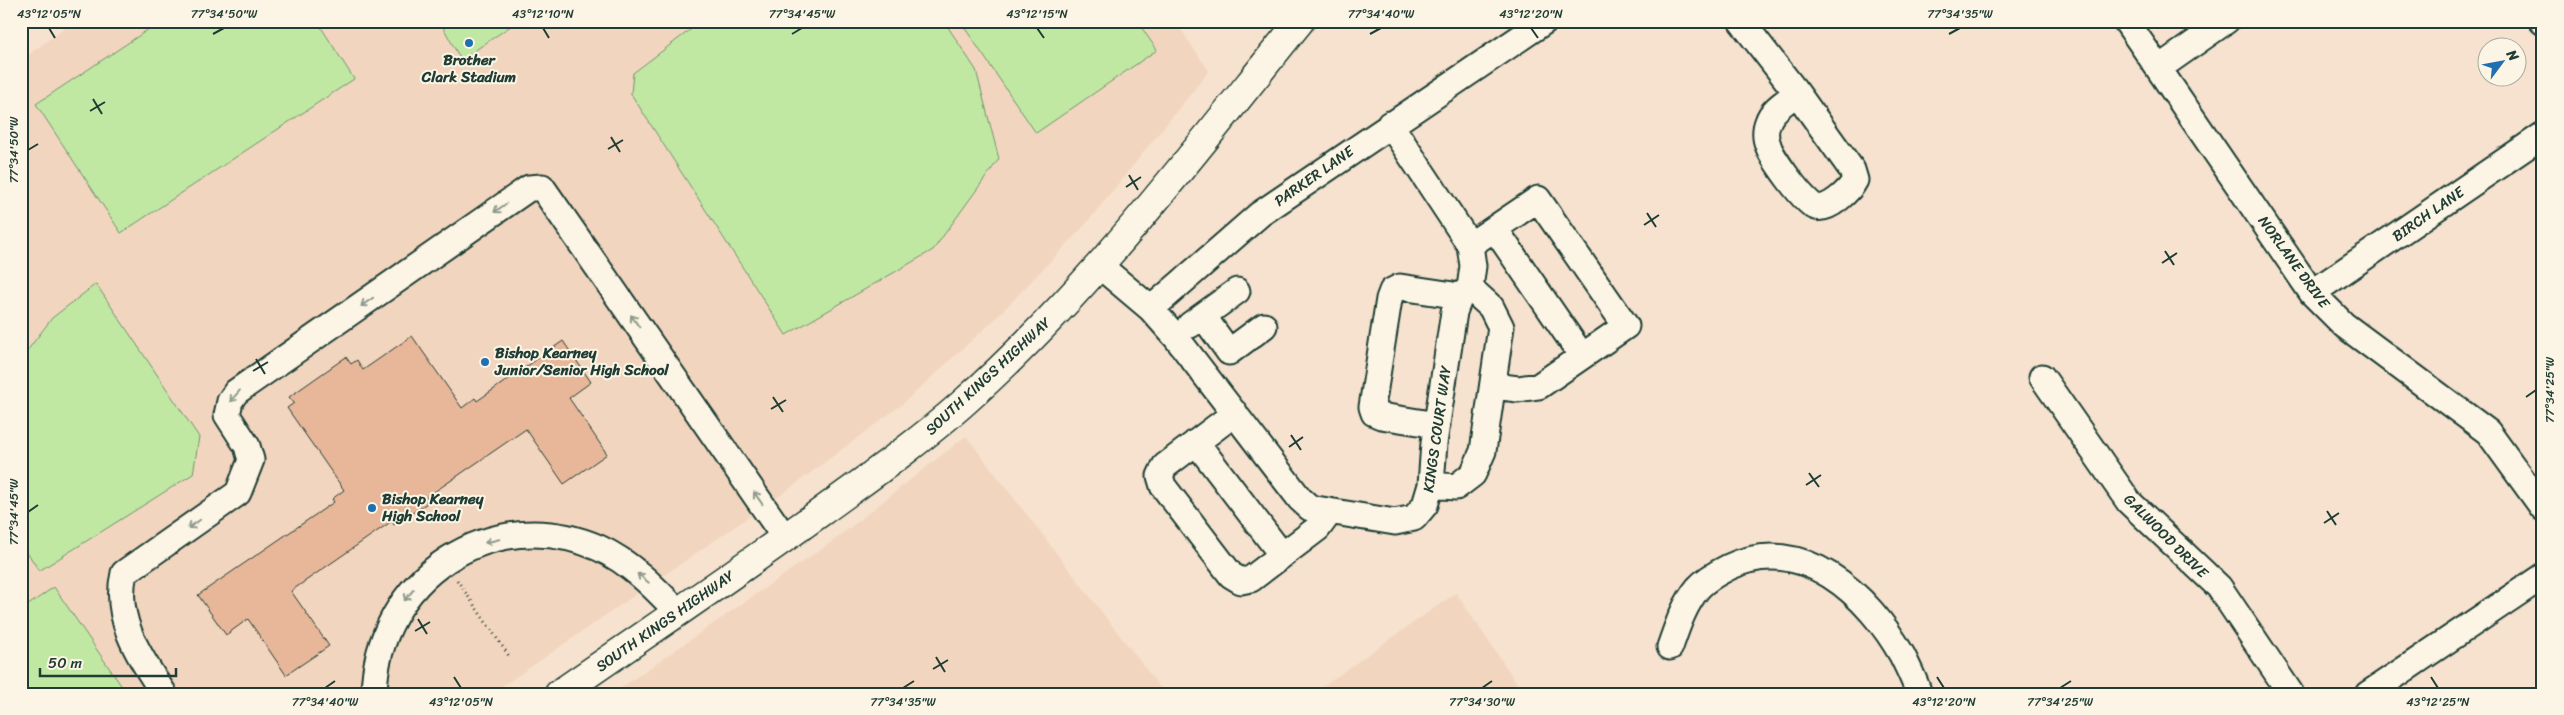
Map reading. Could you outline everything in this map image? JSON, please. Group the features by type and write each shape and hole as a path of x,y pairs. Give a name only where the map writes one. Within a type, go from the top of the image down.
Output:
{"main road":[{"name":"SOUTH KINGS HIGHWAY","path":"559,694 786,538 876,472 962,404 1037,332 1100,266 1300,21"}],"street":[{"name":"PARKER LANE","path":"1151,309 1260,214 1390,124 1545,21"},
{"path":"1741,21 1797,93"},
{"name":"NORLANE DRIVE","path":"2126,21 2312,293 2344,325 2488,432 2543,508"},
{"path":"2158,68 2226,21"},
{"name":"KINGS COURT WAY","path":"1151,309 1175,336 1300,499 1310,508 1328,513 1395,522 1414,518 1426,505 1431,485 1437,425 1454,312 1465,292 1473,266 1470,245 1390,124"},
{"name":"BIRCH LANE","path":"2312,293 2543,134"},
{"path":"164,694 134,648 120,600 124,573 238,493 251,460 247,446 227,415 230,401 236,392 529,188 542,187 786,538"},
{"path":"1470,245 1538,199 1626,326 1539,386 1518,389 1494,386"},
{"path":"1495,229 1582,356"},
{"path":"1100,266 1151,309"},
{"path":"1431,485 1456,488 1473,474 1483,450 1494,386 1500,327 1492,307 1465,292 1400,287 1392,291 1389,299 1372,407 1374,413 1381,416 1437,425"},
{"path":"1175,336 1237,291"},
{"path":"1203,316 1229,352 1264,326"},
{"name":"GALWOOD DRIVE","path":"2042,377 2129,502 2219,587 2291,694"},
{"path":"1235,413 1165,466 1160,476 1163,486 1231,575 1241,581 1251,579 1318,528 1328,513"},
{"path":"1196,442 1282,555"},
{"path":"374,694 380,649 400,606 430,571 464,549 523,535 552,535 576,540 618,557 653,586 678,612"},
{"path":"1670,647 1684,608 1698,588 1718,572 1740,562 1760,558 1782,559 1808,565 1830,574 1855,592 1892,637 1919,694"},
{"path":"2368,694 2543,576"}],"path":[{"path":"444,561 509,656"}],"shaded area":[{"name":"Bishop Kearney Junior/Senior High School","path":"75,21 1175,21 1209,71 1084,226 995,319 901,405 785,492 491,694 21,694 21,60"},
{"path":"966,436 1165,694 612,694 833,541"},
{"path":"1456,593 1524,694 1312,694"}],"green space":[{"path":"161,21 317,21 354,79 121,233 36,104"},
{"name":"Brother Clark Stadium","path":"436,21 518,21 461,60 443,27"},
{"path":"702,21 944,21 976,70 999,159 933,250 786,335 631,94 633,73"},
{"path":"960,21 1137,21 1157,50 1036,133"},
{"path":"96,284 199,437 193,474 39,571 21,542 21,359 52,318"},
{"path":"54,587 127,694 21,694 21,610"}],"building":[{"name":"Bishop Kearney High School","path":"412,336 462,408 475,398 477,401 563,341 591,382 569,398 607,454 564,484 526,429 424,499 427,503 411,514 394,525 392,521 291,591 329,646 286,675 248,619 226,635 198,595 334,502 332,499 344,490 287,408 294,403 289,397 346,357 351,364 357,360 363,370"}],"place":[{"name":"Brother Clark Stadium","path":"469,43"},
{"name":"Bishop Kearney Junior/Senior High School","path":"485,362"},
{"name":"Bishop Kearney High School","path":"372,508"}]}
